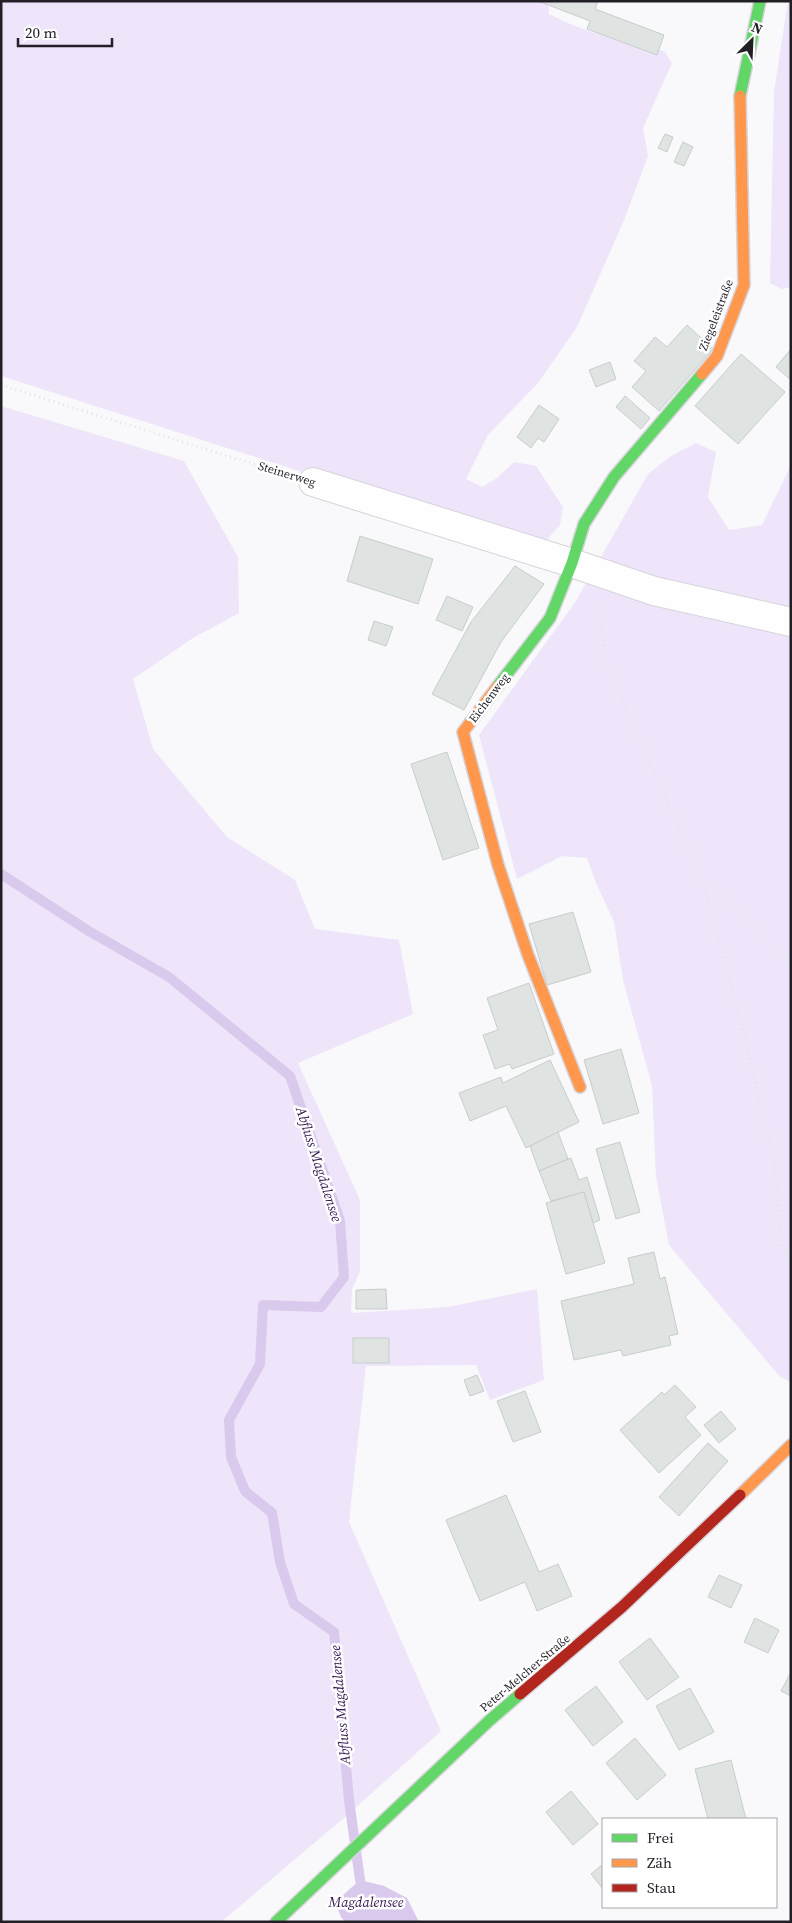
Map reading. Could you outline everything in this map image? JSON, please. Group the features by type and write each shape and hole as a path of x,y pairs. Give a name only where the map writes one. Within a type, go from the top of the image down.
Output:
{"street":[{"name":"Ziegeleistraße","path":"584,567 584,524 614,477 717,356 744,285 740,92 760,1"},
{"name":"Steinerweg","path":"313,482 584,567"},
{"path":"584,567 654,591 791,622"},
{"name":"Eichenweg","path":"580,1087 528,955 498,864 463,732 550,618 584,567"},
{"name":"Peter-Melcher-Straße","path":"276,1922 316,1882 378,1827 490,1720 596,1631 715,1520 791,1445"}],"path":[{"name":"Steinerweg","path":"1,385 313,482"},
{"path":"584,567 607,666 704,885 744,1035 775,1164 781,1243 791,1262"},
{"path":"704,885 720,890 791,966"}],"shaded area":[{"path":"1,1 548,1 549,14 563,21 605,36 664,51 672,63 643,128 648,156 625,218 577,327 538,383 488,435 466,479 482,487 497,478 514,462 536,466 563,507 560,525 545,542 312,475 1,376"},
{"path":"788,1 791,1 791,287 782,289 770,283 774,92"},
{"path":"1,406 184,461 238,557 239,613 193,638 133,679 153,749 227,837 295,880 315,929 399,940 413,1014 298,1063 360,1200 360,1272 352,1289 351,1313 448,1307 537,1289 544,1380 490,1400 476,1365 366,1366 349,1522 441,1731 344,1818 221,1922 1,1922"},
{"path":"696,443 716,452 708,497 729,530 762,525 791,465 791,1382 780,1377 669,1245 656,1177 652,1086 623,980 614,922 587,858 562,856 517,879 479,735 576,601 648,474 671,456"}],"water":[{"name":"Magdalensee","path":"360,1880 384,1886 407,1898 418,1920 423,1922 345,1922 335,1902"}],"building":[{"path":"538,1 598,1 595,9 664,35 657,55 587,29 590,21"},
{"path":"665,134 673,137 667,152 658,148"},
{"path":"683,142 693,147 684,166 674,162"},
{"path":"687,325 713,349 659,411 632,387 646,371 634,361 655,337 667,347"},
{"path":"791,349 791,380 776,367"},
{"path":"741,354 785,392 738,444 695,406"},
{"path":"610,362 616,379 596,387 589,370"},
{"path":"625,396 650,418 641,429 616,407"},
{"path":"539,405 559,419 544,442 538,438 531,448 517,437"},
{"path":"360,536 433,559 418,604 347,581"},
{"path":"515,566 544,584 501,642 464,710 432,694 471,622"},
{"path":"447,596 473,607 462,631 436,620"},
{"path":"374,621 393,627 386,646 368,640"},
{"path":"447,752 479,848 443,860 411,764"},
{"path":"573,912 591,972 547,985 529,924"},
{"path":"529,983 554,1054 512,1069 510,1064 495,1069 483,1035 498,1030 487,998"},
{"path":"621,1049 639,1113 603,1124 584,1060"},
{"path":"550,1060 579,1122 526,1148 506,1106 470,1121 459,1093 501,1077 503,1083"},
{"path":"558,1132 568,1159 539,1171 530,1146"},
{"path":"620,1142 640,1212 616,1219 596,1149"},
{"path":"571,1158 579,1180 587,1177 600,1220 593,1223 584,1192 551,1201 539,1171"},
{"path":"584,1192 605,1263 566,1274 546,1203"},
{"path":"654,1252 660,1279 665,1277 678,1334 669,1336 671,1345 623,1356 621,1350 574,1360 561,1301 634,1284 628,1258"},
{"path":"386,1289 387,1309 356,1309 356,1290"},
{"path":"353,1338 389,1338 389,1363 353,1363"},
{"path":"477,1375 484,1391 470,1396 464,1380"},
{"path":"675,1385 696,1407 685,1417 701,1435 659,1473 620,1430 662,1392 664,1395"},
{"path":"525,1391 541,1432 513,1442 497,1401"},
{"path":"721,1411 736,1429 719,1443 704,1425"},
{"path":"708,1443 728,1461 679,1516 659,1497"},
{"path":"506,1495 539,1572 558,1564 572,1596 537,1611 525,1582 480,1601 446,1520"},
{"path":"719,1575 742,1585 731,1608 708,1597"},
{"path":"755,1618 779,1630 768,1653 744,1642"},
{"path":"650,1638 679,1677 647,1700 619,1662"},
{"path":"791,1672 791,1696 781,1691"},
{"path":"596,1686 623,1722 593,1746 565,1710"},
{"path":"690,1688 714,1732 679,1750 656,1706"},
{"path":"635,1738 666,1775 637,1800 606,1763"},
{"path":"731,1760 746,1818 708,1818 695,1769"},
{"path":"571,1791 598,1824 573,1845 546,1812"},
{"path":"602,1865 602,1888 591,1874"}],"waterway":[{"name":"Abfluss Magdalensee","path":"1,874 87,930 169,977 290,1076 340,1221 344,1277 321,1307 263,1305 260,1364 229,1420 231,1457 245,1491 272,1513 280,1562 294,1604 334,1632 349,1800 360,1880"}],"traffic: fast":[{"path":"740,96 760,1"},
{"path":"497,687 550,618 572,563 584,524 614,477 702,374"},
{"path":"276,1922 520,1694"}],"traffic: slow":[{"path":"702,374 717,356 744,285 740,96"},
{"path":"497,687 463,732 498,865 528,955 580,1087"},
{"path":"740,1495 791,1445"}],"traffic: jam":[{"path":"520,1694 622,1607 740,1495"}]}
